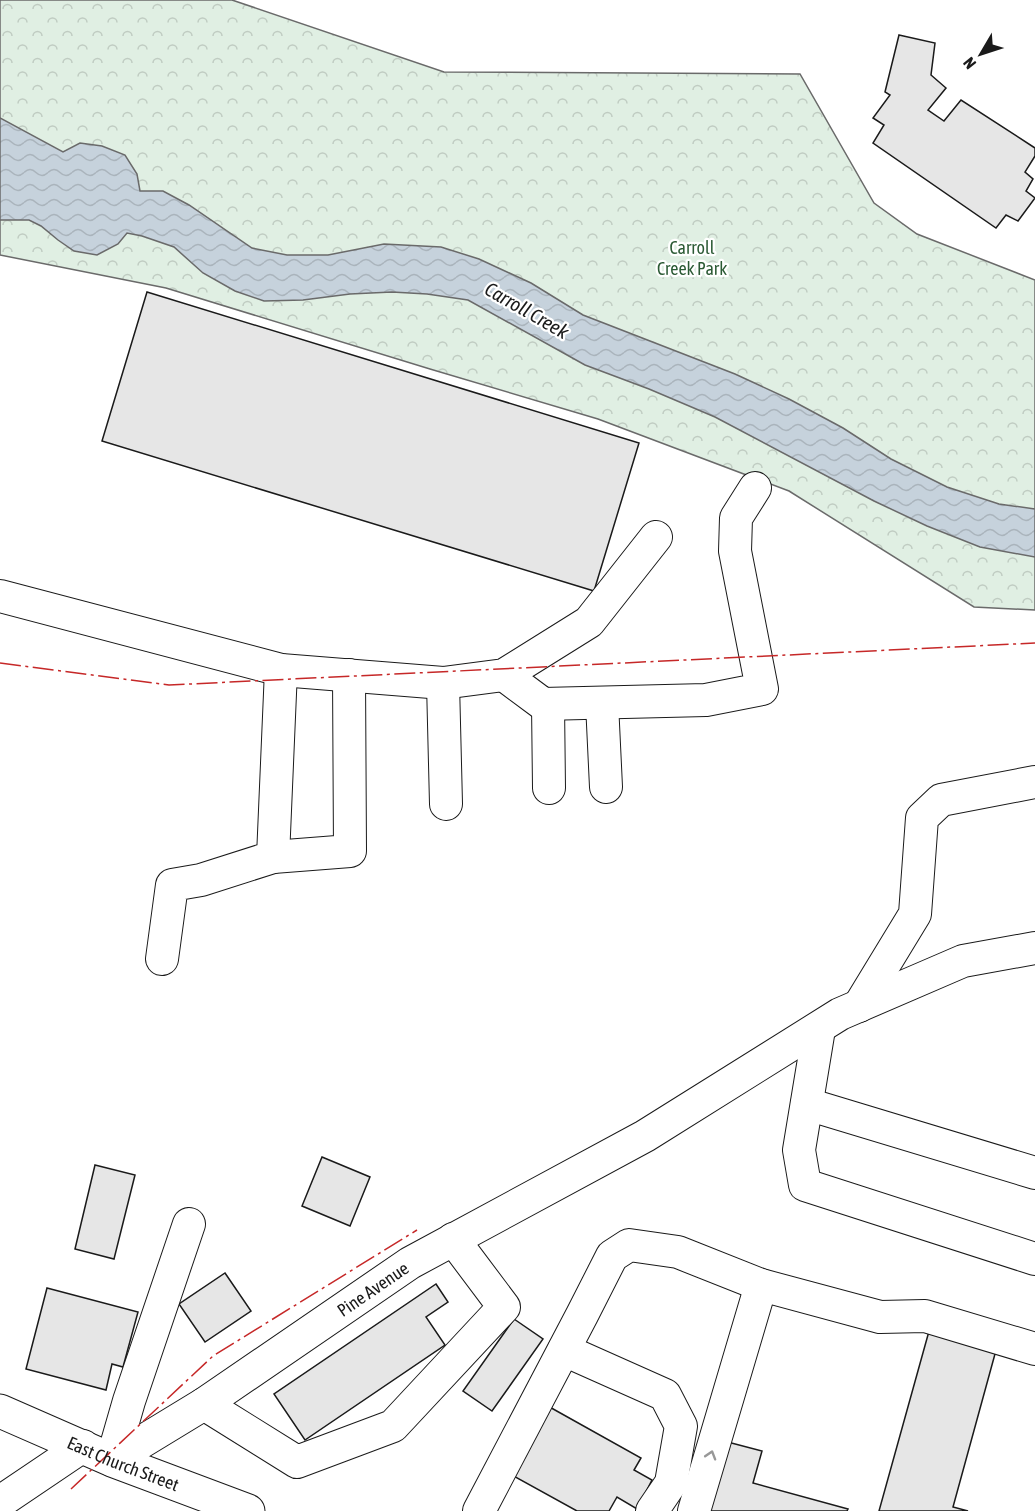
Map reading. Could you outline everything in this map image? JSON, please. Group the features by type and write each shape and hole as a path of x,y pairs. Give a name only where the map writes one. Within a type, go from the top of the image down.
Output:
{"main road":[{"name":"East Church Street","path":"0,1411 112,1460 242,1510"}],"street":[{"path":"504,675 543,704 706,700 762,689 735,551 736,518 755,488"},
{"path":"0,596 281,670 443,683 504,675 589,622 657,537"},
{"path":"273,857 281,670"},
{"path":"162,959 172,885 201,880 273,857 350,852 349,675"},
{"path":"443,683 446,804"},
{"path":"602,703 606,787"},
{"path":"548,704 549,788"},
{"path":"859,1006 915,914 922,818 941,800 1035,782"},
{"name":"Pine Avenue","path":"112,1460 204,1404 410,1263 645,1136 840,1014 963,961 1035,948"},
{"path":"819,1029 799,1150 805,1185 1035,1259"},
{"path":"807,1104 1035,1173"},
{"path":"112,1460 129,1401 189,1224"},
{"path":"204,1404 297,1462 393,1426 504,1307 453,1239"},
{"path":"484,1509 612,1256 628,1245 678,1252 762,1285 880,1317 925,1316 1035,1349"},
{"path":"694,1511 762,1285"},
{"path":"564,1350 665,1395 681,1426 671,1483 652,1511"},
{"path":"0,1502 83,1446"}],"green space":[{"name":"Carroll Creek Park","path":"0,0 232,0 444,72 800,74 874,203 917,234 1035,280 1035,610 974,607 789,491 598,419 166,288 0,255"}],"water":[{"name":"Carroll Creek","path":"0,118 63,152 80,143 102,146 125,155 137,174 140,191 163,191 189,205 252,248 287,255 328,255 384,244 441,247 479,259 531,283 583,315 735,374 789,399 843,428 891,459 947,487 999,504 1035,509 1035,557 980,547 927,526 874,501 715,417 585,365 468,300 392,292 264,301 235,291 203,273 174,247 142,236 127,233 118,244 97,255 74,251 41,226 29,220 0,220"}],"building":[{"path":"899,35 935,43 931,75 946,88 928,110 944,121 961,100 1035,148 1035,156 1025,172 1033,179 1026,191 1035,198 1018,221 1006,215 996,228 873,143 884,125 873,118 890,95 885,92"},
{"path":"147,292 639,443 594,591 102,441"},
{"path":"322,1157 370,1177 350,1226 302,1206"},
{"path":"95,1165 135,1175 114,1259 75,1249"},
{"path":"225,1273 251,1311 205,1342 179,1304"},
{"path":"436,1284 448,1302 426,1317 445,1345 305,1440 274,1394"},
{"path":"47,1288 138,1312 123,1367 112,1364 106,1390 26,1369"},
{"path":"514,1319 543,1339 492,1411 463,1391"},
{"path":"931,1324 998,1343 953,1507 968,1511 879,1511"},
{"path":"546,1405 641,1458 634,1470 652,1480 637,1509 617,1497 609,1511 577,1511 508,1473"},
{"path":"720,1440 762,1451 753,1483 848,1509 847,1511 700,1511"}],"power":[{"path":"0,663 169,685 1035,643"},
{"path":"71,1489 213,1356 417,1230"}]}
